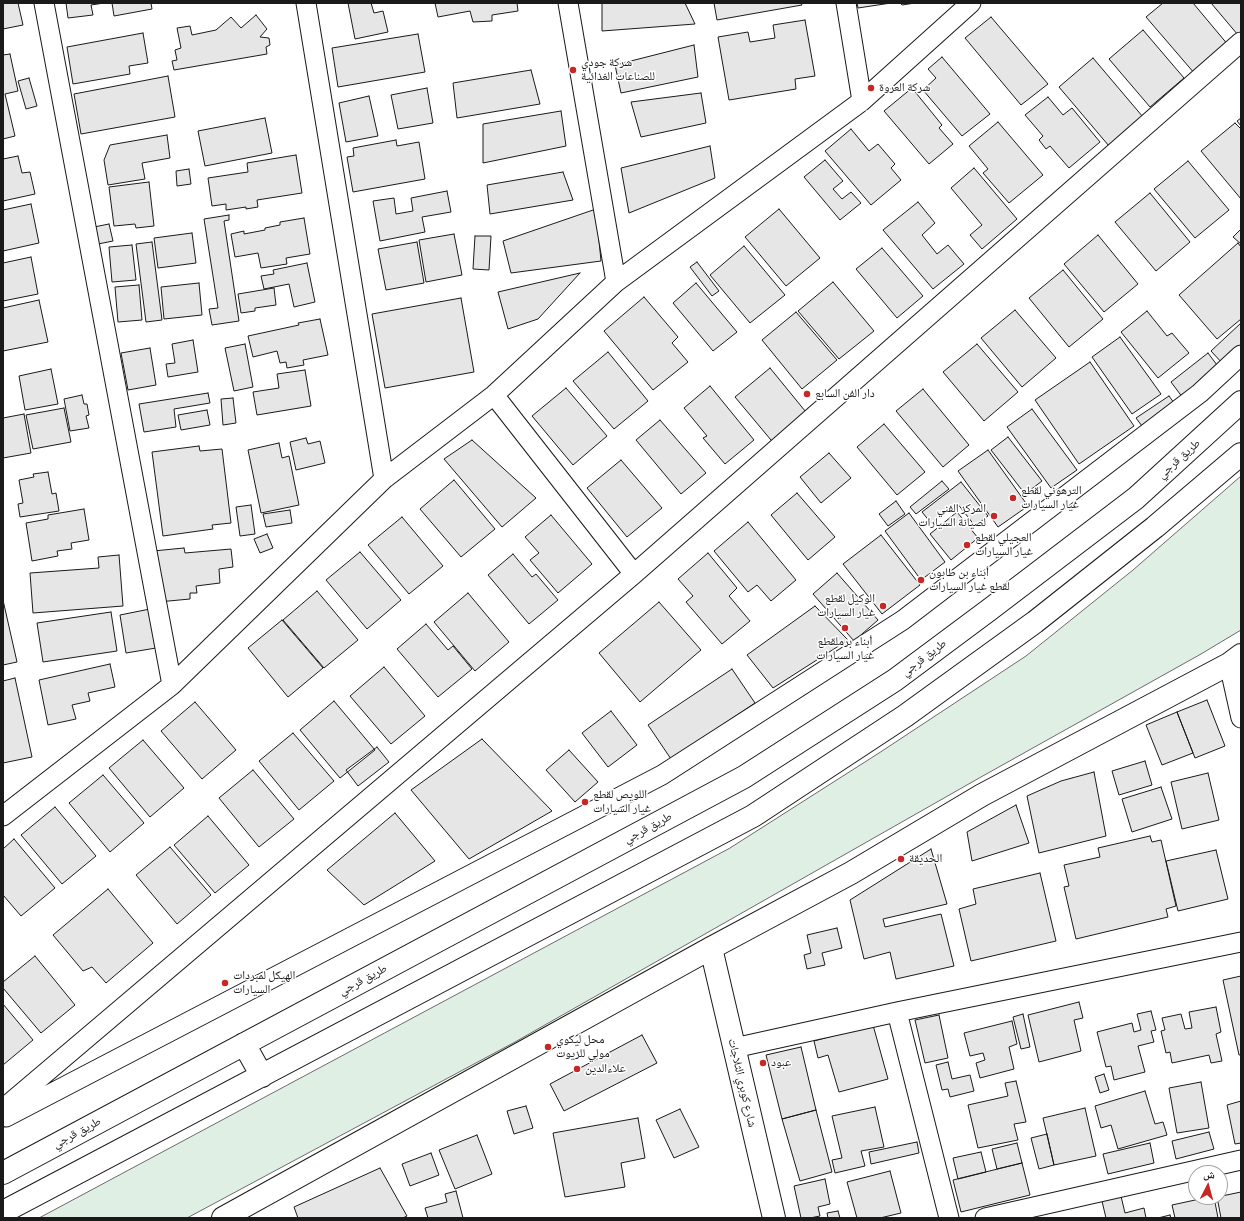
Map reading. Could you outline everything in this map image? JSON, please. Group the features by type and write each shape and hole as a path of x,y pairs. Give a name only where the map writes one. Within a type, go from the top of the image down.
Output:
{"main road":[{"name":"طريق قرجي","path":"3,1173 744,777 895,680 995,605 1136,498 1241,402"},
{"path":"3,1212 753,816 905,716 1035,622 1155,527 1241,454"},
{"path":"223,1218 711,948 851,873 982,795 1235,660"},
{"name":"شارع كوبري الثلاجات","path":"711,948 774,1218"},
{"path":"244,1044 262,1076"}],"street":[{"path":"44,3 172,685"},
{"path":"306,3 384,479"},
{"path":"568,3 616,282"},
{"path":"846,3 862,101"},
{"path":"3,816 172,685 384,479 494,395 616,282 862,101 971,3"},
{"path":"3,1110 634,574 1241,42"},
{"path":"3,1118 662,775 903,620 1200,393 1241,355"},
{"path":"494,395 634,574"},
{"path":"1235,660 1241,718"},
{"path":"734,1048 897,1012 1241,942"},
{"path":"897,1012 949,1218"},
{"path":"985,1218 1241,1160"}],"green space":[{"path":"1241,476 1241,630 515,1042 187,1218 39,1218 730,848 879,753 1026,656 1133,570"}],"building":[{"path":"3,3 18,3 23,25 3,29"},
{"path":"66,3 104,3 91,5 93,15 68,18"},
{"path":"112,3 151,3 152,9 114,16"},
{"path":"348,3 371,3 374,13 383,11 388,32 355,39"},
{"path":"435,3 517,3 518,11 492,15 492,21 473,22 470,11 438,17"},
{"path":"602,3 685,3 695,24 602,31"},
{"path":"714,3 801,3 802,5 717,20"},
{"path":"857,3 891,3 858,8"},
{"path":"900,3 915,3 902,5"},
{"path":"1163,3 1193,3 1229,46 1195,74 1146,17"},
{"path":"1211,3 1241,3 1241,32 1238,35"},
{"path":"256,15 267,29 260,37 269,38 270,45 266,47 267,54 174,70 172,61 177,60 175,50 181,48 177,28 190,26 192,35 216,30 231,17 241,28"},
{"path":"991,17 1048,84 1021,105 965,38"},
{"path":"805,20 815,76 795,79 796,89 729,100 718,37 748,32 750,42 775,38 773,25"},
{"path":"1143,30 1184,78 1150,107 1109,59"},
{"path":"143,33 148,63 129,66 130,74 73,84 67,47"},
{"path":"418,34 425,72 338,87 332,48"},
{"path":"694,45 698,77 621,93 615,65"},
{"path":"10,54 18,91 5,94 15,136 3,139 3,55"},
{"path":"942,57 990,114 962,136 923,90 936,78 928,69"},
{"path":"1093,58 1143,117 1109,146 1059,87"},
{"path":"531,70 540,104 457,118 453,83"},
{"path":"168,76 175,117 81,134 74,94"},
{"path":"29,78 37,106 26,109 18,81"},
{"path":"427,88 433,123 398,129 391,95"},
{"path":"912,88 942,125 939,128 953,144 929,164 884,111"},
{"path":"701,93 706,123 641,137 631,102"},
{"path":"369,96 378,136 346,142 339,103"},
{"path":"1048,97 1063,115 1072,108 1100,142 1069,168 1050,146 1046,149 1039,140 1043,136 1025,115"},
{"path":"561,111 566,146 483,163 483,124"},
{"path":"265,118 272,153 205,166 198,131"},
{"path":"1241,118 1241,126 1237,121"},
{"path":"998,122 1043,175 1009,203 983,173 988,169 969,146"},
{"path":"1235,123 1241,129 1241,199 1201,151"},
{"path":"851,129 869,151 878,144 895,164 891,168 901,180 871,205 825,151"},
{"path":"167,135 170,158 142,163 145,179 108,185 104,160 110,145"},
{"path":"396,140 397,146 419,142 425,179 353,192 347,157 354,156 353,148"},
{"path":"710,146 715,178 629,213 621,168"},
{"path":"296,155 302,193 257,200 258,207 246,209 246,207 226,210 226,204 212,206 208,178 248,172 247,163"},
{"path":"18,156 22,173 30,172 35,194 3,201 3,159"},
{"path":"825,160 843,181 833,189 842,199 851,192 861,203 840,220 804,177"},
{"path":"1188,161 1229,210 1195,238 1154,189"},
{"path":"974,168 1017,219 982,249 970,235 982,225 951,188"},
{"path":"189,169 191,184 177,186 176,171"},
{"path":"563,172 573,200 490,214 487,185"},
{"path":"149,182 154,226 136,228 135,224 114,226 109,187"},
{"path":"447,191 451,212 422,217 425,232 380,241 373,201 394,198 396,214 413,211 411,198"},
{"path":"1150,193 1190,242 1156,271 1115,222"},
{"path":"918,202 935,223 922,235 937,254 948,245 964,264 933,289 883,230"},
{"path":"31,204 39,243 3,251 3,210"},
{"path":"596,209 601,261 511,273 503,241"},
{"path":"779,209 820,258 786,286 745,237"},
{"path":"229,215 229,220 224,221 239,321 212,325 209,309 218,308 204,219"},
{"path":"304,218 310,254 286,258 287,264 261,268 258,253 235,257 231,234 244,231 244,234 265,230 265,228 280,225 280,222"},
{"path":"109,224 113,241 93,245 89,228"},
{"path":"1241,229 1241,244 1233,237"},
{"path":"192,233 196,263 158,268 154,238"},
{"path":"454,234 462,275 426,282 419,240"},
{"path":"1098,235 1138,284 1104,312 1064,264"},
{"path":"475,236 491,236 489,270 473,269"},
{"path":"152,242 162,320 146,322 136,244"},
{"path":"417,242 424,283 386,290 378,249"},
{"path":"1238,243 1241,247 1241,319 1217,339 1179,295"},
{"path":"132,245 136,280 112,282 109,247"},
{"path":"744,246 785,295 750,323 710,275"},
{"path":"882,248 923,296 897,318 856,269"},
{"path":"31,257 38,294 3,301 3,263"},
{"path":"697,262 719,291 712,296 690,267"},
{"path":"307,263 315,302 294,307 289,284 264,289 261,276 274,274 273,270"},
{"path":"1063,270 1103,319 1069,347 1029,298"},
{"path":"580,273 538,319 508,329 498,292"},
{"path":"833,282 874,331 839,359 798,311"},
{"path":"199,283 202,315 164,319 161,287"},
{"path":"696,283 737,332 713,351 673,303"},
{"path":"139,285 142,320 118,322 115,287"},
{"path":"274,288 276,305 255,308 255,311 241,313 238,294"},
{"path":"644,297 678,337 672,343 688,362 653,390 604,331"},
{"path":"461,298 474,372 385,388 372,314"},
{"path":"39,300 48,342 3,351 3,308"},
{"path":"1015,310 1056,358 1022,387 981,338"},
{"path":"1147,311 1167,336 1172,333 1189,353 1158,378 1121,332"},
{"path":"796,312 837,360 802,389 762,340"},
{"path":"320,319 328,355 303,360 304,365 287,368 286,362 280,363 277,351 253,357 248,336"},
{"path":"1241,323 1241,349 1224,365 1211,351"},
{"path":"1120,337 1161,394 1132,414 1092,357"},
{"path":"193,340 198,372 168,377 166,364 175,363 172,344"},
{"path":"245,344 253,387 234,391 225,348"},
{"path":"977,344 1018,392 984,421 943,372"},
{"path":"150,348 156,385 128,390 121,353"},
{"path":"608,352 648,401 614,429 573,381"},
{"path":"1208,353 1220,369 1183,398 1171,382"},
{"path":"1090,362 1134,426 1079,464 1035,400"},
{"path":"770,368 810,417 776,446 735,397"},
{"path":"51,369 58,404 25,410 19,376"},
{"path":"305,370 311,406 257,415 253,392 279,388 277,374"},
{"path":"710,386 754,440 725,464 703,438 707,436 684,408"},
{"path":"566,388 607,436 573,465 532,416"},
{"path":"923,389 969,445 943,467 896,411"},
{"path":"208,393 210,403 174,409 176,427 144,432 139,404"},
{"path":"82,395 84,404 87,404 89,415 86,416 89,428 70,431 64,399"},
{"path":"1169,396 1177,407 1145,430 1136,418"},
{"path":"233,398 236,423 223,425 221,399"},
{"path":"64,408 71,442 33,449 26,415"},
{"path":"1032,409 1077,470 1051,488 1007,427"},
{"path":"207,410 210,425 181,430 178,415"},
{"path":"24,414 31,453 3,458 3,418"},
{"path":"660,420 706,473 681,494 636,440"},
{"path":"884,424 925,472 897,495 857,447"},
{"path":"1008,437 1042,481 1025,494 991,450"},
{"path":"306,438 308,444 320,441 325,463 296,470 290,442"},
{"path":"472,440 536,498 502,527 444,459"},
{"path":"279,443 282,458 289,456 299,505 261,513 248,450"},
{"path":"199,446 200,451 222,449 231,523 212,525 213,529 163,536 152,452"},
{"path":"988,450 1028,506 998,527 958,471"},
{"path":"829,453 851,478 821,503 800,477"},
{"path":"621,460 662,508 627,537 587,488"},
{"path":"48,472 52,494 56,493 59,511 20,517 18,504 23,503 19,480 34,477 33,474"},
{"path":"454,480 495,529 461,557 420,509"},
{"path":"942,481 949,489 916,514 910,507"},
{"path":"961,482 988,516 975,526 957,503 931,523 922,512"},
{"path":"797,493 835,537 808,560 771,515"},
{"path":"896,501 905,514 888,526 879,514"},
{"path":"251,505 255,534 240,536 236,507"},
{"path":"84,509 89,540 71,543 72,549 57,551 58,556 32,561 26,523 48,519 48,515"},
{"path":"290,510 292,523 266,527 263,514"},
{"path":"957,512 978,538 951,560 930,534"},
{"path":"909,513 945,562 921,580 885,531"},
{"path":"551,515 592,564 558,593 530,560 539,553 525,537"},
{"path":"402,517 443,566 409,594 368,545"},
{"path":"748,522 796,580 771,601 757,585 748,592 714,551"},
{"path":"267,534 273,548 260,553 254,539"},
{"path":"881,535 920,585 882,614 843,564"},
{"path":"184,548 185,553 231,549 233,567 219,569 220,583 196,586 197,593 190,593 190,599 158,602 153,551"},
{"path":"360,552 401,600 367,629 326,580"},
{"path":"708,553 737,588 729,596 750,621 722,644 686,602 693,596 678,579"},
{"path":"513,554 532,577 536,574 558,600 529,624 488,575"},
{"path":"119,555 123,606 33,613 30,573 99,568 98,557"},
{"path":"837,573 878,620 854,641 813,594"},
{"path":"317,591 358,640 324,668 283,620"},
{"path":"468,593 509,642 475,671 434,622"},
{"path":"3,600 17,662 3,665"},
{"path":"659,602 701,650 640,702 599,653"},
{"path":"815,606 848,640 773,688 747,655"},
{"path":"150,609 156,648 126,653 120,615"},
{"path":"111,612 117,651 43,662 37,623"},
{"path":"282,620 323,668 288,697 248,648"},
{"path":"426,624 448,650 453,646 472,669 438,697 397,649"},
{"path":"110,664 115,687 88,693 90,701 72,705 76,719 48,725 39,680"},
{"path":"384,667 425,716 391,744 350,696"},
{"path":"732,669 755,703 671,759 648,725"},
{"path":"15,678 32,757 3,763 3,681"},
{"path":"1207,700 1225,746 1195,758 1177,712"},
{"path":"334,701 375,750 340,778 300,730"},
{"path":"195,702 236,750 202,779 161,731"},
{"path":"611,711 637,745 608,767 582,733"},
{"path":"1177,712 1193,753 1162,765 1146,725"},
{"path":"293,733 334,781 299,810 259,761"},
{"path":"482,739 552,811 469,859 411,790"},
{"path":"143,740 184,788 150,817 109,768"},
{"path":"377,747 389,762 358,786 346,770"},
{"path":"569,750 598,782 575,802 546,770"},
{"path":"1145,761 1152,785 1119,795 1112,771"},
{"path":"253,770 294,819 259,847 219,798"},
{"path":"1094,772 1106,836 1039,853 1027,796 1061,781"},
{"path":"1208,773 1219,820 1182,829 1171,782"},
{"path":"103,775 144,823 110,852 69,803"},
{"path":"1161,787 1172,819 1132,832 1122,799"},
{"path":"1016,805 1029,843 972,861 967,832"},
{"path":"55,807 96,856 62,884 21,835"},
{"path":"395,813 435,861 364,905 327,870"},
{"path":"208,816 249,865 215,893 174,845"},
{"path":"1150,836 1152,842 1161,840 1176,906 1166,909 1168,917 1076,939 1064,887 1069,886 1064,865 1100,857 1098,848"},
{"path":"14,839 55,888 21,916 3,895 3,849"},
{"path":"170,847 211,895 177,924 136,875"},
{"path":"931,849 947,904 883,919 885,927 941,914 954,966 896,979 890,952 864,959 850,900"},
{"path":"1216,850 1228,899 1178,911 1166,861"},
{"path":"1040,873 1056,941 971,961 959,909 976,904 973,889"},
{"path":"108,889 153,943 106,983 92,967 83,971 53,935"},
{"path":"837,928 842,948 822,953 825,965 807,969 804,955 811,953 807,935"},
{"path":"35,956 75,1005 41,1033 3,988 3,982"},
{"path":"1241,976 1241,1055 1239,1055 1223,980"},
{"path":"1079,1002 1083,1018 1074,1020 1081,1051 1039,1062 1028,1015"},
{"path":"3,1004 33,1040 3,1065"},
{"path":"1216,1007 1221,1032 1216,1034 1222,1061 1211,1063 1209,1055 1172,1063 1170,1052 1166,1053 1161,1031 1165,1030 1162,1018 1181,1014 1185,1029 1192,1028 1189,1012"},
{"path":"1151,1011 1156,1030 1151,1031 1154,1042 1138,1046 1145,1072 1114,1080 1111,1066 1106,1067 1097,1032 1132,1023 1134,1032 1141,1030 1137,1014"},
{"path":"1023,1014 1030,1047 1021,1049 1013,1017"},
{"path":"939,1015 948,1058 925,1063 915,1020"},
{"path":"1012,1021 1017,1044 1009,1047 1014,1069 980,1078 976,1063 985,1060 983,1053 970,1056 964,1033"},
{"path":"873,1025 888,1079 839,1092 828,1055 818,1058 814,1041"},
{"path":"642,1035 657,1063 564,1111 550,1084"},
{"path":"801,1047 816,1110 782,1119 766,1055"},
{"path":"948,1062 952,1079 970,1075 974,1091 950,1097 948,1089 942,1090 936,1065"},
{"path":"1104,1074 1109,1090 1100,1093 1095,1077"},
{"path":"1016,1081 1026,1122 1014,1124 1018,1140 978,1148 968,1105 1008,1096 1005,1083"},
{"path":"1201,1082 1209,1128 1177,1133 1169,1088"},
{"path":"1145,1091 1155,1124 1163,1122 1167,1135 1118,1149 1111,1125 1101,1128 1095,1106"},
{"path":"1241,1101 1241,1143 1235,1144 1227,1105"},
{"path":"526,1106 533,1128 514,1134 507,1111"},
{"path":"875,1107 884,1147 861,1151 865,1166 835,1173 832,1160 842,1158 832,1116"},
{"path":"1085,1108 1096,1156 1054,1165 1043,1118"},
{"path":"680,1109 699,1147 674,1158 656,1120"},
{"path":"816,1110 832,1172 800,1181 782,1119"},
{"path":"638,1118 645,1158 621,1163 625,1187 565,1197 553,1133"},
{"path":"1209,1132 1214,1149 1176,1159 1172,1141"},
{"path":"1047,1134 1054,1165 1039,1169 1031,1138"},
{"path":"477,1135 492,1174 455,1189 439,1150"},
{"path":"917,1142 919,1153 871,1164 869,1152"},
{"path":"1017,1143 1022,1163 997,1169 992,1149"},
{"path":"1150,1143 1154,1163 1108,1174 1103,1154"},
{"path":"981,1152 986,1172 958,1179 953,1158"},
{"path":"431,1153 439,1175 410,1186 402,1164"},
{"path":"1022,1163 1030,1195 961,1212 953,1180"},
{"path":"380,1168 407,1216 403,1218 298,1218 294,1207"},
{"path":"890,1171 901,1213 880,1218 857,1218 847,1182"},
{"path":"825,1179 830,1204 818,1207 820,1216 801,1218 794,1186"},
{"path":"456,1191 463,1218 428,1218 425,1208 447,1202 445,1194"},
{"path":"1120,1192 1125,1213 1144,1208 1146,1218 1106,1218 1101,1197"},
{"path":"1241,1192 1241,1218 1221,1218 1219,1205 1228,1205 1228,1195"},
{"path":"1188,1202 1188,1205 1216,1205 1218,1218 1175,1218 1172,1205"},
{"path":"838,1211 840,1218 828,1218 827,1213"},
{"path":"1170,1215 1171,1218 1158,1218"}],"place":[{"name":"شركة جودي للصناعات الغذائية","path":"573,70"},
{"name":"شركة العروة","path":"871,88"},
{"name":"دار الفن السابع","path":"807,394"},
{"name":"الترهوني لقطع غيار السيارات","path":"1013,498"},
{"name":"المركز الفني لصيانة السيارات","path":"994,516"},
{"name":"العجيلي لقطع غيار السيارات","path":"967,545"},
{"name":"أبناء بن طابون لقطع غيار السيارات","path":"921,580"},
{"name":"الوكيل لقطع غيار السيارات","path":"883,606"},
{"name":"أبناء برملقطع غيار السيارات","path":"845,628"},
{"name":"اللويص لقطع غيار السيارات","path":"585,802"},
{"name":"الحديقة","path":"901,859"},
{"name":"الهيكل لمبردات السيارات","path":"225,983"},
{"name":"محل ليكوي مولي للزيوت","path":"548,1047"},
{"name":"عبود","path":"763,1063"},
{"name":"علاءالدين","path":"577,1069"}]}
